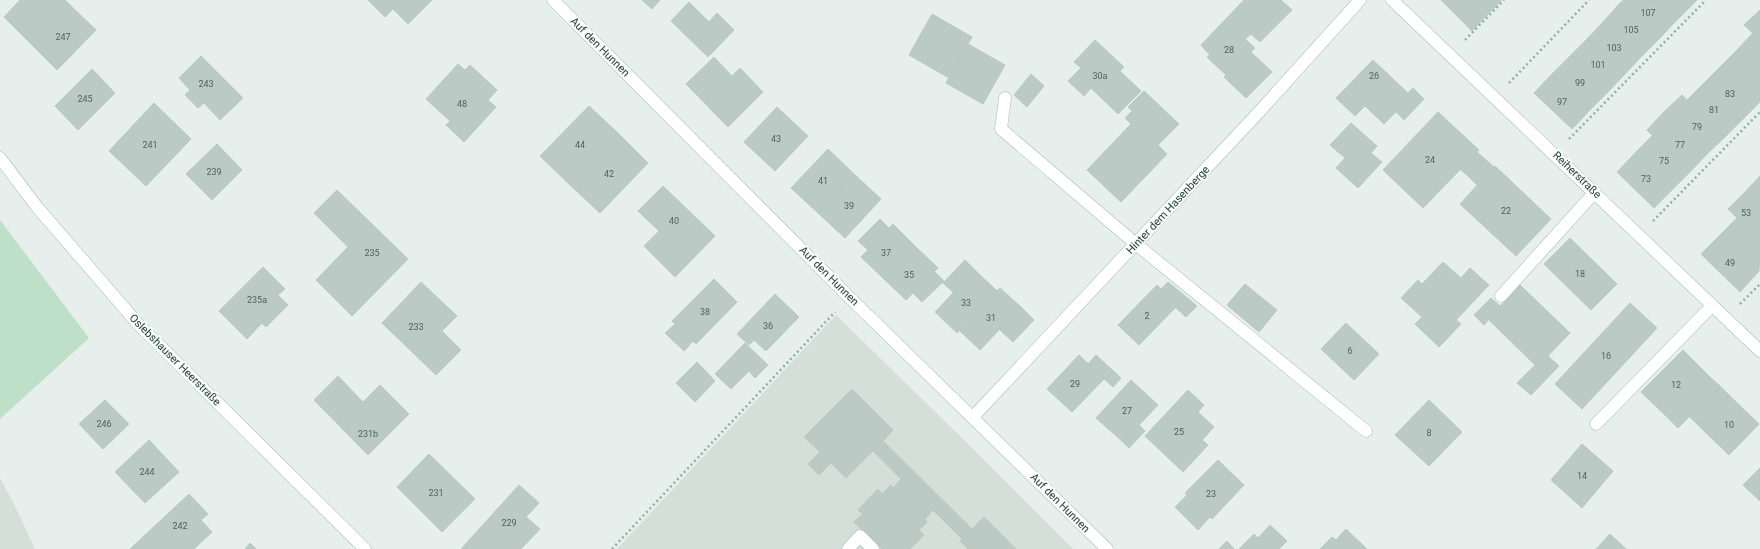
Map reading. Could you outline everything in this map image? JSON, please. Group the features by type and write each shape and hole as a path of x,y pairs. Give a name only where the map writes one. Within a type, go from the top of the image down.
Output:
{"street":[{"name":"Auf den Hunnen","path":"553,0 849,297 1107,549"},
{"name":"Hinter dem Hasenberge","path":"973,417 1254,118 1360,0"},
{"name":"Reiherstraße","path":"1392,0 1449,56 1595,192 1760,352"},
{"path":"1005,98 1001,129 1136,244 1366,431"},
{"name":"Oslebshauser Heerstraße","path":"0,158 37,207 139,325 365,549"},
{"path":"1501,296 1595,192"},
{"path":"1596,424 1712,306"},
{"path":"848,549 860,536 873,549"}],"path":[{"path":"1449,56 1504,0"},
{"path":"1495,98 1589,0"},
{"path":"1555,154 1706,0"},
{"path":"1639,236 1760,112"},
{"path":"1726,319 1760,284"},
{"path":"612,549 849,297"}],"shaded area":[{"path":"836,315 966,442 1073,549 617,549"},
{"path":"0,478 17,510 35,549 0,549"}],"green space":[{"path":"0,220 89,338 0,419"}],"building":[{"path":"20,0 65,0 69,4 30,43 4,17"},
{"path":"368,0 432,0 408,24 393,9 385,17"},
{"path":"642,0 660,0 652,9"},
{"path":"1244,0 1281,0 1292,10 1260,42 1251,34 1245,39 1255,48 1251,52 1272,72 1246,98 1224,77 1226,75 1207,57 1210,55 1201,45"},
{"path":"1441,0 1479,0 1491,11 1472,31"},
{"path":"1479,0 1502,0 1491,11"},
{"path":"1624,0 1652,0 1675,22 1658,40 1620,3"},
{"path":"1652,0 1686,0 1692,5 1675,22"},
{"path":"1686,0 1697,0 1692,5"},
{"path":"689,2 709,22 717,13 734,30 708,57 671,21"},
{"path":"1620,3 1658,40 1641,57 1604,21"},
{"path":"69,4 96,30 57,70 30,43"},
{"path":"1760,10 1760,40 1744,25"},
{"path":"932,14 972,37 949,78 909,55"},
{"path":"1604,21 1641,57 1624,75 1587,39"},
{"path":"1753,33 1760,40 1760,72 1737,50"},
{"path":"1587,39 1624,75 1609,91 1571,55"},
{"path":"1095,40 1124,67 1120,71 1141,91 1118,114 1091,88 1084,96 1068,81 1081,68 1074,62"},
{"path":"968,44 1005,65 983,104 946,83"},
{"path":"1737,50 1760,72 1760,101 1758,104 1720,67"},
{"path":"1571,55 1609,91 1590,110 1552,74"},
{"path":"201,56 243,98 220,120 204,103 198,108 185,95 190,90 179,78"},
{"path":"714,57 732,76 740,68 763,92 728,127 686,84"},
{"path":"1373,60 1411,96 1384,124 1365,106 1355,116 1336,98"},
{"path":"458,64 465,70 470,65 497,90 488,100 496,107 464,142 446,125 450,121 426,99"},
{"path":"1720,67 1758,104 1741,121 1703,84"},
{"path":"92,69 115,93 78,130 55,106"},
{"path":"1031,74 1044,86 1027,107 1014,95"},
{"path":"1552,74 1590,110 1572,129 1534,93"},
{"path":"1703,84 1741,121 1725,137 1687,100"},
{"path":"1413,88 1424,99 1404,120 1396,112 1411,96 1408,93"},
{"path":"1144,91 1179,124 1167,136 1132,103"},
{"path":"1682,95 1725,137 1707,154 1664,112"},
{"path":"154,103 191,139 146,186 109,151"},
{"path":"1132,103 1167,136 1158,145 1167,154 1121,202 1087,170 1131,124 1125,118 1132,111 1128,107"},
{"path":"589,106 619,134 570,185 540,156"},
{"path":"777,107 808,136 775,171 744,142"},
{"path":"1438,112 1479,150 1423,208 1383,170"},
{"path":"1664,112 1707,154 1690,172 1647,130"},
{"path":"1351,123 1377,146 1348,179 1336,168 1345,158 1330,145"},
{"path":"619,134 648,163 600,213 570,185"},
{"path":"1653,135 1690,172 1675,187 1638,150"},
{"path":"217,144 242,170 212,200 186,174"},
{"path":"828,149 854,174 818,213 791,188"},
{"path":"1638,150 1675,187 1654,208 1617,172"},
{"path":"1477,152 1485,159 1469,177 1460,169"},
{"path":"1371,153 1382,162 1358,188 1348,179"},
{"path":"1485,159 1494,167 1477,185 1469,177"},
{"path":"1495,166 1551,219 1516,256 1460,204"},
{"path":"854,174 881,199 845,238 818,213"},
{"path":"1760,176 1760,207 1745,192"},
{"path":"663,186 715,236 675,277 644,246 659,231 638,211"},
{"path":"337,190 408,259 352,316 316,280 348,247 314,213"},
{"path":"1745,192 1760,207 1760,240 1728,209"},
{"path":"1737,218 1760,240 1759,271 1721,234"},
{"path":"880,219 889,228 868,250 858,241"},
{"path":"893,224 915,246 883,278 861,257"},
{"path":"1721,234 1759,271 1740,292 1701,254"},
{"path":"1570,238 1617,284 1591,310 1544,264"},
{"path":"915,246 938,268 906,300 883,278"},
{"path":"965,260 975,270 954,293 943,283"},
{"path":"1443,262 1461,278 1470,268 1489,285 1456,320 1461,324 1439,347 1415,324 1422,317 1401,298 1418,280 1422,284"},
{"path":"263,267 285,289 278,295 288,305 266,327 262,323 247,339 219,311"},
{"path":"975,270 997,291 957,333 935,312"},
{"path":"934,271 944,281 922,302 913,293"},
{"path":"714,279 737,302 696,344 693,341 684,351 665,333 675,324 672,321"},
{"path":"421,282 457,316 442,331 461,350 436,375 382,323"},
{"path":"1168,282 1197,306 1186,317 1175,307 1178,305 1161,289"},
{"path":"1245,284 1277,310 1259,332 1227,305"},
{"path":"1157,285 1178,305 1139,345 1118,325"},
{"path":"1520,285 1570,333 1537,367 1488,319"},
{"path":"1000,288 1021,307 980,350 960,331"},
{"path":"775,294 799,317 766,351 754,340 749,345 737,334"},
{"path":"1491,298 1500,306 1484,325 1474,315"},
{"path":"1630,303 1657,328 1582,409 1555,384"},
{"path":"1021,307 1034,320 1013,342 1000,330"},
{"path":"1346,323 1379,354 1354,380 1321,349"},
{"path":"745,343 768,365 755,378 749,371 731,389 715,374"},
{"path":"1683,350 1710,377 1669,419 1641,392"},
{"path":"1079,355 1104,379 1072,412 1047,389"},
{"path":"1096,355 1121,378 1113,387 1088,364"},
{"path":"1548,356 1559,366 1531,395 1517,383 1535,365 1537,367"},
{"path":"697,362 715,381 695,402 676,383"},
{"path":"338,376 363,402 380,385 409,414 368,455 314,400"},
{"path":"1710,377 1720,386 1678,428 1669,419"},
{"path":"1131,380 1158,405 1123,442 1096,418"},
{"path":"1720,386 1729,395 1699,426 1690,417"},
{"path":"852,389 893,430 883,441 972,529 984,517 1016,549 968,549 960,541 962,539 933,510 925,519 927,522 919,530 924,535 910,549 882,549 854,522 863,514 858,510 878,489 882,494 891,485 893,488 901,479 873,451 846,478 831,463 819,475 808,464 820,452 804,437"},
{"path":"1188,390 1204,405 1198,412 1214,427 1202,440 1208,445 1183,472 1145,436"},
{"path":"1729,395 1759,424 1729,455 1699,426"},
{"path":"105,400 129,424 103,449 79,424"},
{"path":"1429,400 1462,432 1429,466 1395,435"},
{"path":"1139,425 1145,431 1129,448 1123,442"},
{"path":"149,440 179,472 145,503 115,472"},
{"path":"1582,444 1613,471 1582,508 1551,480"},
{"path":"429,454 475,499 442,532 397,487"},
{"path":"1218,460 1244,485 1212,519 1210,517 1198,530 1175,507 1187,495 1185,493"},
{"path":"1760,468 1760,501 1743,485"},
{"path":"519,485 539,503 526,517 540,529 521,549 461,549"},
{"path":"189,494 208,514 201,520 212,532 194,549 130,549"},
{"path":"1270,525 1287,541 1279,549 1239,549 1254,534 1258,538"},
{"path":"1346,529 1367,549 1320,549 1332,537 1336,540"},
{"path":"1610,534 1626,549 1596,549"},
{"path":"1227,541 1234,549 1219,549"},
{"path":"250,543 256,549 245,549"}]}
